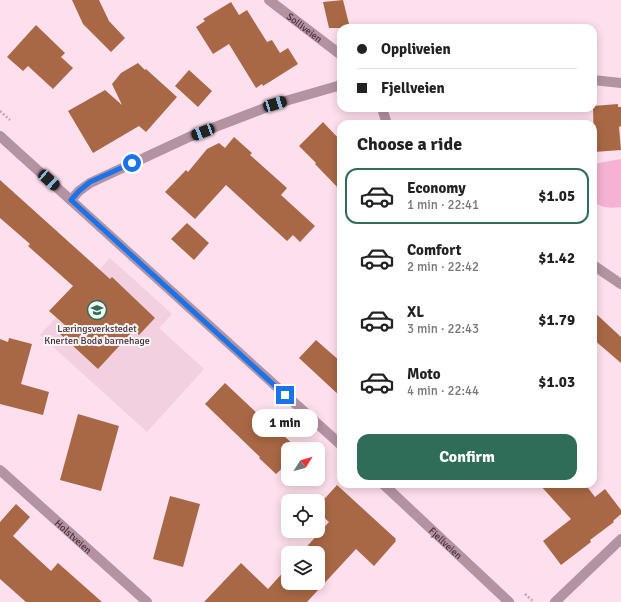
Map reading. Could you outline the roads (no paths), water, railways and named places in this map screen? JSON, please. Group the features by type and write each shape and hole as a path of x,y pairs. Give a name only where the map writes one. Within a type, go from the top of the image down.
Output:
{"street":[{"name":"Solliveien","path":"269,0 337,52"},
{"path":"597,80 621,83"},
{"path":"71,200 90,182 189,137 275,104 337,86"},
{"path":"0,136 337,442"},
{"path":"597,268 621,284"},
{"name":"Holstveien","path":"0,470 147,602"},
{"name":"Fjellveien","path":"387,488 509,602"},
{"path":"555,602 621,540"}],"place":[{"name":"Læringsverkstedet Knerten Bodø barnehage","path":"97,310"}]}
